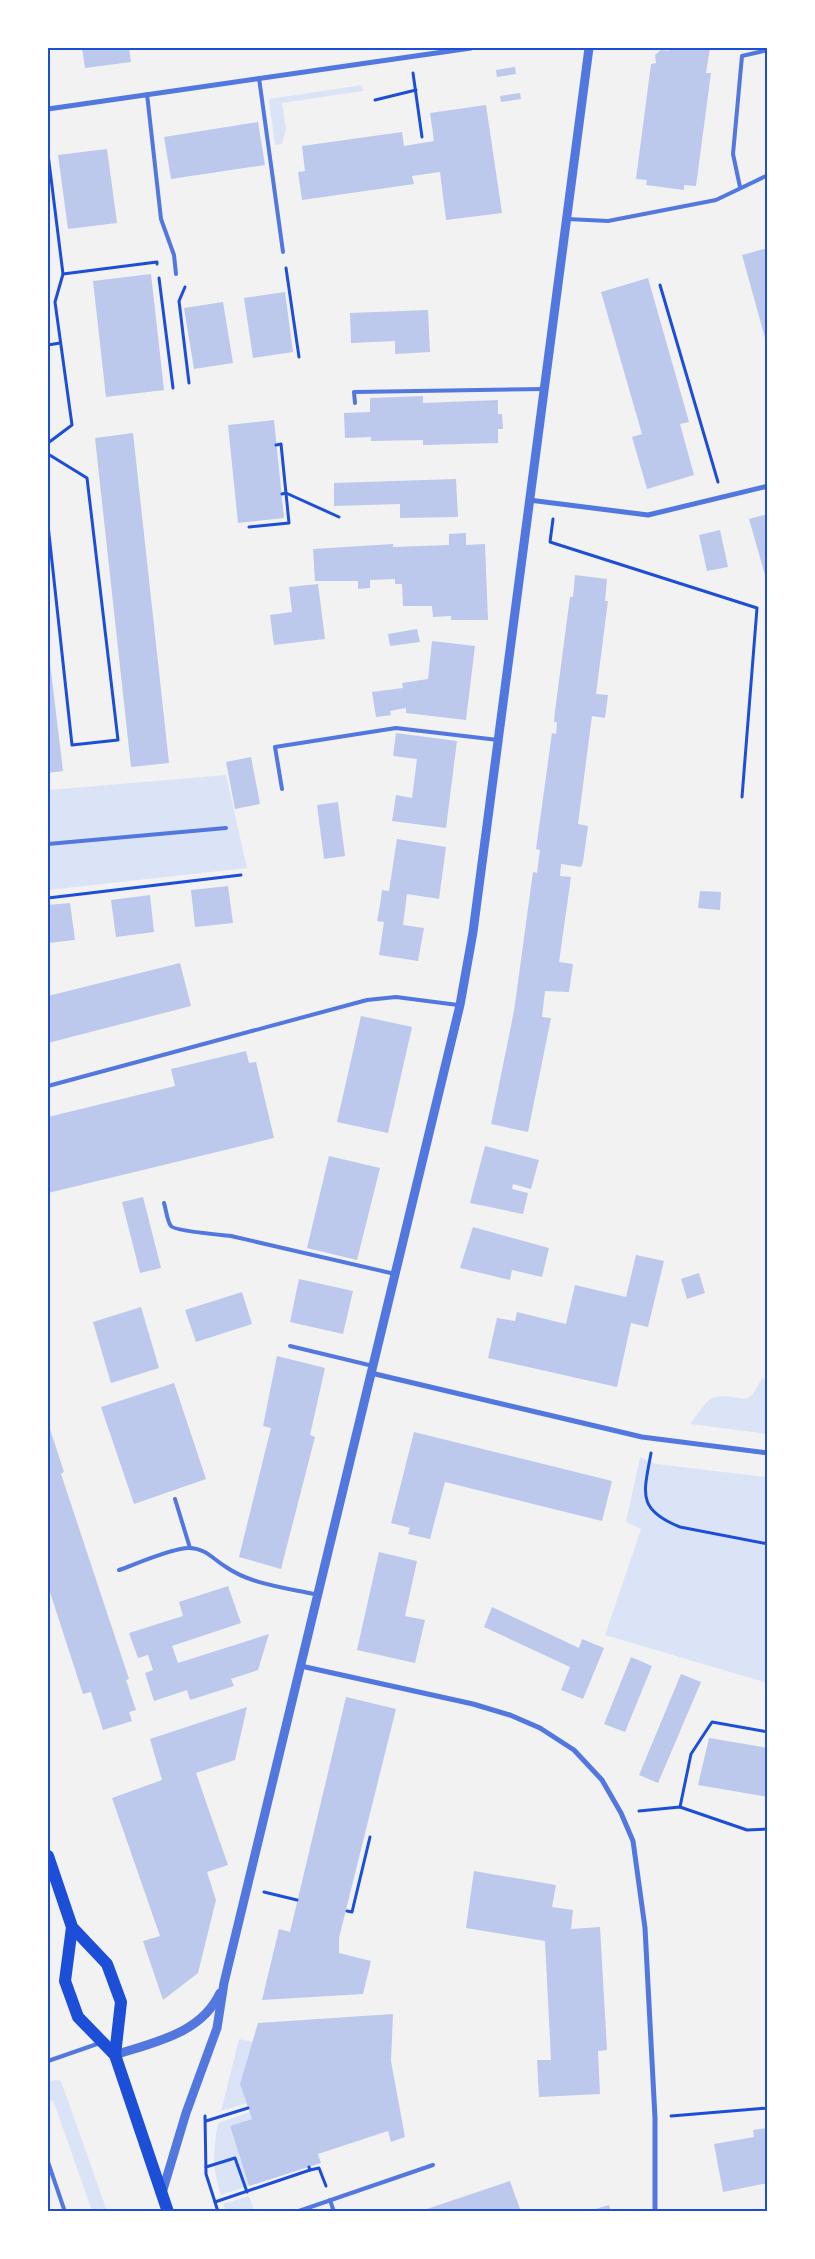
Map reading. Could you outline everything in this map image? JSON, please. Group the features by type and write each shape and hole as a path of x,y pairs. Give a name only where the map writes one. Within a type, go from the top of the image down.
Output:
{"main road":[{"path":"48,1856 72,1928 107,1964 121,2002 115,2055 168,2212"},
{"path":"72,1928 65,1978 78,2017 115,2055"}],"street":[{"path":"48,109 470,48"},
{"path":"162,2193 186,2113 217,2028 224,1983 460,1005 473,932 565,219 589,48"},
{"path":"529,500 640,515 658,513 768,486"},
{"path":"372,1369 654,1439 768,1454"},
{"path":"300,1666 473,1704 510,1715 540,1728 574,1750 602,1780 621,1813 633,1841 645,1928 655,2118 655,2212"},
{"path":"115,2055 169,2037 194,2025 211,2009 224,1983"}],"lane":[{"path":"740,187 733,154 742,56 768,50"},
{"path":"259,78 284,252"},
{"path":"146,94 161,219 174,255 176,274"},
{"path":"565,219 608,221 716,200 768,174"},
{"path":"355,403 354,392 544,388"},
{"path":"282,789 275,747 396,728 498,740"},
{"path":"48,844 226,828"},
{"path":"48,1086 367,1000 396,998 460,1005"},
{"path":"164,1203 171,1226 176,1230 231,1236 395,1274"},
{"path":"290,1346 372,1369"},
{"path":"175,1499 190,1548"},
{"path":"119,1570 190,1548 204,1551 236,1574 252,1580 318,1595"},
{"path":"48,2061 102,2042"},
{"path":"48,2162 65,2212"},
{"path":"296,2212 433,2165"},
{"path":"330,2200 334,2212"}],"path":[{"path":"405,74 414,73 422,137"},
{"path":"375,100 416,90"},
{"path":"48,154 63,274 55,302 72,425 48,443"},
{"path":"284,252 299,357"},
{"path":"63,274 157,262 172,388"},
{"path":"176,274 185,288 179,301 189,383"},
{"path":"660,285 722,497"},
{"path":"48,345 60,343"},
{"path":"249,527 289,523 284,493 281,444 276,445"},
{"path":"48,454 87,478 118,740 72,746 48,525"},
{"path":"284,493 339,517"},
{"path":"528,510 554,517 550,542 757,608 742,797"},
{"path":"48,898 241,875"},
{"path":"654,1439 644,1491 649,1507 668,1522 680,1528 768,1544"},
{"path":"680,1807 691,1754 712,1722 768,1732"},
{"path":"621,1813 680,1807 747,1830 768,1829"},
{"path":"347,1911 352,1912 370,1837"},
{"path":"247,1888 297,1900"},
{"path":"206,2121 248,2108"},
{"path":"655,2118 768,2108"},
{"path":"204,2112 206,2121 206,2167 218,2212"},
{"path":"206,2167 235,2158 247,2192"},
{"path":"215,2202 309,2168 319,2168 330,2200"}],"shaded area":[{"path":"362,85 363,91 282,103 286,129 282,144 275,145 269,99"},
{"path":"226,775 247,868 48,890 48,790"},
{"path":"762,1378 767,1379 767,1434 690,1424 712,1398 725,1396 746,1399 753,1394"},
{"path":"640,1457 656,1464 767,1477 767,1683 605,1635 641,1529 626,1522"},
{"path":"239,2039 253,2042 247,2103 221,2111"},
{"path":"61,2081 107,2211 92,2211 53,2100 48,2102 48,2082"},
{"path":"250,2112 252,2119 230,2126 249,2186 221,2195 214,2159 218,2123"},
{"path":"249,2196 254,2211 226,2211 223,2204"}],"building":[{"path":"82,48 129,48 131,62 85,68"},
{"path":"668,48 710,48 706,73 711,73 696,186 684,185 684,190 646,185 647,180 636,179 651,64 656,63 655,55 661,50 669,51"},
{"path":"515,67 516,74 497,77 496,70"},
{"path":"520,93 521,99 501,102 500,96"},
{"path":"486,105 502,213 446,220 440,172 412,176 414,184 302,200 298,172 305,171 302,146 402,132 404,146 434,141 430,113"},
{"path":"258,122 265,165 171,179 164,137"},
{"path":"107,149 117,223 68,229 58,155"},
{"path":"768,248 768,345 767,345 742,255"},
{"path":"151,274 164,390 106,397 93,281"},
{"path":"648,278 689,422 680,424 694,475 647,489 632,437 642,434 601,292"},
{"path":"285,292 293,352 253,358 244,298"},
{"path":"223,302 233,363 194,369 184,308"},
{"path":"428,310 430,352 395,354 395,341 351,343 350,313"},
{"path":"423,396 423,403 498,400 498,414 502,414 503,429 498,429 498,443 423,445 423,440 371,441 371,437 345,438 344,413 370,412 370,398"},
{"path":"274,420 284,518 238,523 228,425"},
{"path":"133,433 169,763 131,767 95,438"},
{"path":"456,479 458,517 400,518 400,504 334,506 334,483"},
{"path":"768,514 768,582 767,582 749,519"},
{"path":"720,530 728,567 707,571 699,535"},
{"path":"466,533 466,545 485,544 488,620 451,620 451,616 433,617 432,606 403,606 402,584 395,584 395,579 370,580 370,588 358,589 358,581 315,581 313,549 393,544 393,547 449,545 449,534"},
{"path":"575,575 607,579 605,601 608,601 596,694 608,695 605,718 592,716 578,824 588,826 583,862 581,867 561,864 560,876 571,877 559,962 573,964 569,992 545,991 542,1017 551,1018 528,1132 491,1124 514,1011 533,872 537,873 540,850 536,849 552,733 556,734 557,722 554,722 555,711 570,597 573,597"},
{"path":"318,584 325,639 274,645 270,615 292,612 289,587"},
{"path":"417,629 420,642 390,646 388,634"},
{"path":"432,641 475,646 466,720 406,713 406,708 390,711 391,715 376,717 372,692 403,688 402,683 428,679"},
{"path":"48,646 63,771 48,773"},
{"path":"396,733 457,741 446,828 392,821 396,795 412,798 417,759 393,756"},
{"path":"251,757 260,804 235,809 226,762"},
{"path":"338,802 345,856 324,859 317,805"},
{"path":"397,839 446,847 439,899 407,894 403,925 424,928 418,961 379,955 384,922 377,921 382,890 389,891"},
{"path":"228,886 233,923 195,927 191,890"},
{"path":"700,891 721,892 720,910 698,908"},
{"path":"150,895 154,932 116,937 111,900"},
{"path":"70,903 75,940 48,943 48,905"},
{"path":"180,963 191,1006 48,1043 48,996"},
{"path":"361,1016 412,1027 388,1133 337,1122"},
{"path":"246,1051 249,1063 256,1062 274,1138 48,1193 48,1117 175,1086 171,1069"},
{"path":"485,1146 539,1160 531,1189 513,1184 512,1189 528,1193 523,1214 470,1203"},
{"path":"329,1156 380,1168 357,1260 307,1248"},
{"path":"143,1197 161,1268 140,1273 122,1202"},
{"path":"473,1227 549,1248 542,1277 512,1270 510,1280 460,1268"},
{"path":"636,1255 664,1261 648,1327 631,1323 617,1387 488,1358 497,1318 515,1321 517,1312 566,1324 575,1285 626,1297"},
{"path":"699,1273 705,1293 687,1299 681,1279"},
{"path":"299,1279 353,1291 343,1334 290,1322"},
{"path":"242,1292 252,1324 196,1342 185,1310"},
{"path":"141,1307 159,1368 111,1383 93,1322"},
{"path":"277,1356 325,1368 310,1435 315,1437 281,1569 239,1557 271,1428 263,1426"},
{"path":"174,1383 206,1479 134,1504 101,1407"},
{"path":"48,1423 64,1472 61,1474 129,1679 126,1680 136,1710 129,1712 132,1721 103,1730 91,1692 83,1694 48,1586"},
{"path":"414,1432 612,1481 602,1521 445,1482 430,1539 408,1534 410,1528 391,1523"},
{"path":"379,1552 417,1561 405,1616 425,1620 415,1663 357,1650"},
{"path":"228,1586 241,1623 172,1646 178,1663 269,1634 258,1670 231,1679 234,1686 190,1700 187,1690 154,1701 145,1673 153,1670 148,1655 138,1658 129,1633 183,1616 179,1602"},
{"path":"492,1607 579,1648 582,1639 604,1648 583,1699 561,1690 570,1667 484,1627"},
{"path":"631,1657 652,1666 625,1732 604,1724"},
{"path":"681,1674 701,1682 658,1783 639,1775"},
{"path":"346,1697 396,1709 339,1938 339,1953 371,1961 363,1994 262,2000 279,1929 290,1932"},
{"path":"247,1707 235,1760 196,1773 228,1865 207,1872 216,1900 198,1973 163,2000 143,1941 160,1936 112,1798 162,1780 150,1739"},
{"path":"709,1738 768,1748 768,1797 698,1785"},
{"path":"474,1871 556,1885 552,1907 573,1910 571,1929 600,1927 607,2050 598,2051 600,2094 539,2097 537,2060 551,2060 545,1941 466,1928"},
{"path":"393,2014 391,2061 405,2137 391,2142 388,2131 318,2154 321,2163 249,2186 230,2126 252,2119 240,2084 258,2023"},
{"path":"768,2128 768,2183 723,2192 714,2144 754,2137 753,2130"},
{"path":"510,2181 521,2212 421,2212 421,2211"},
{"path":"609,2205 611,2212 589,2212 589,2211"}]}
